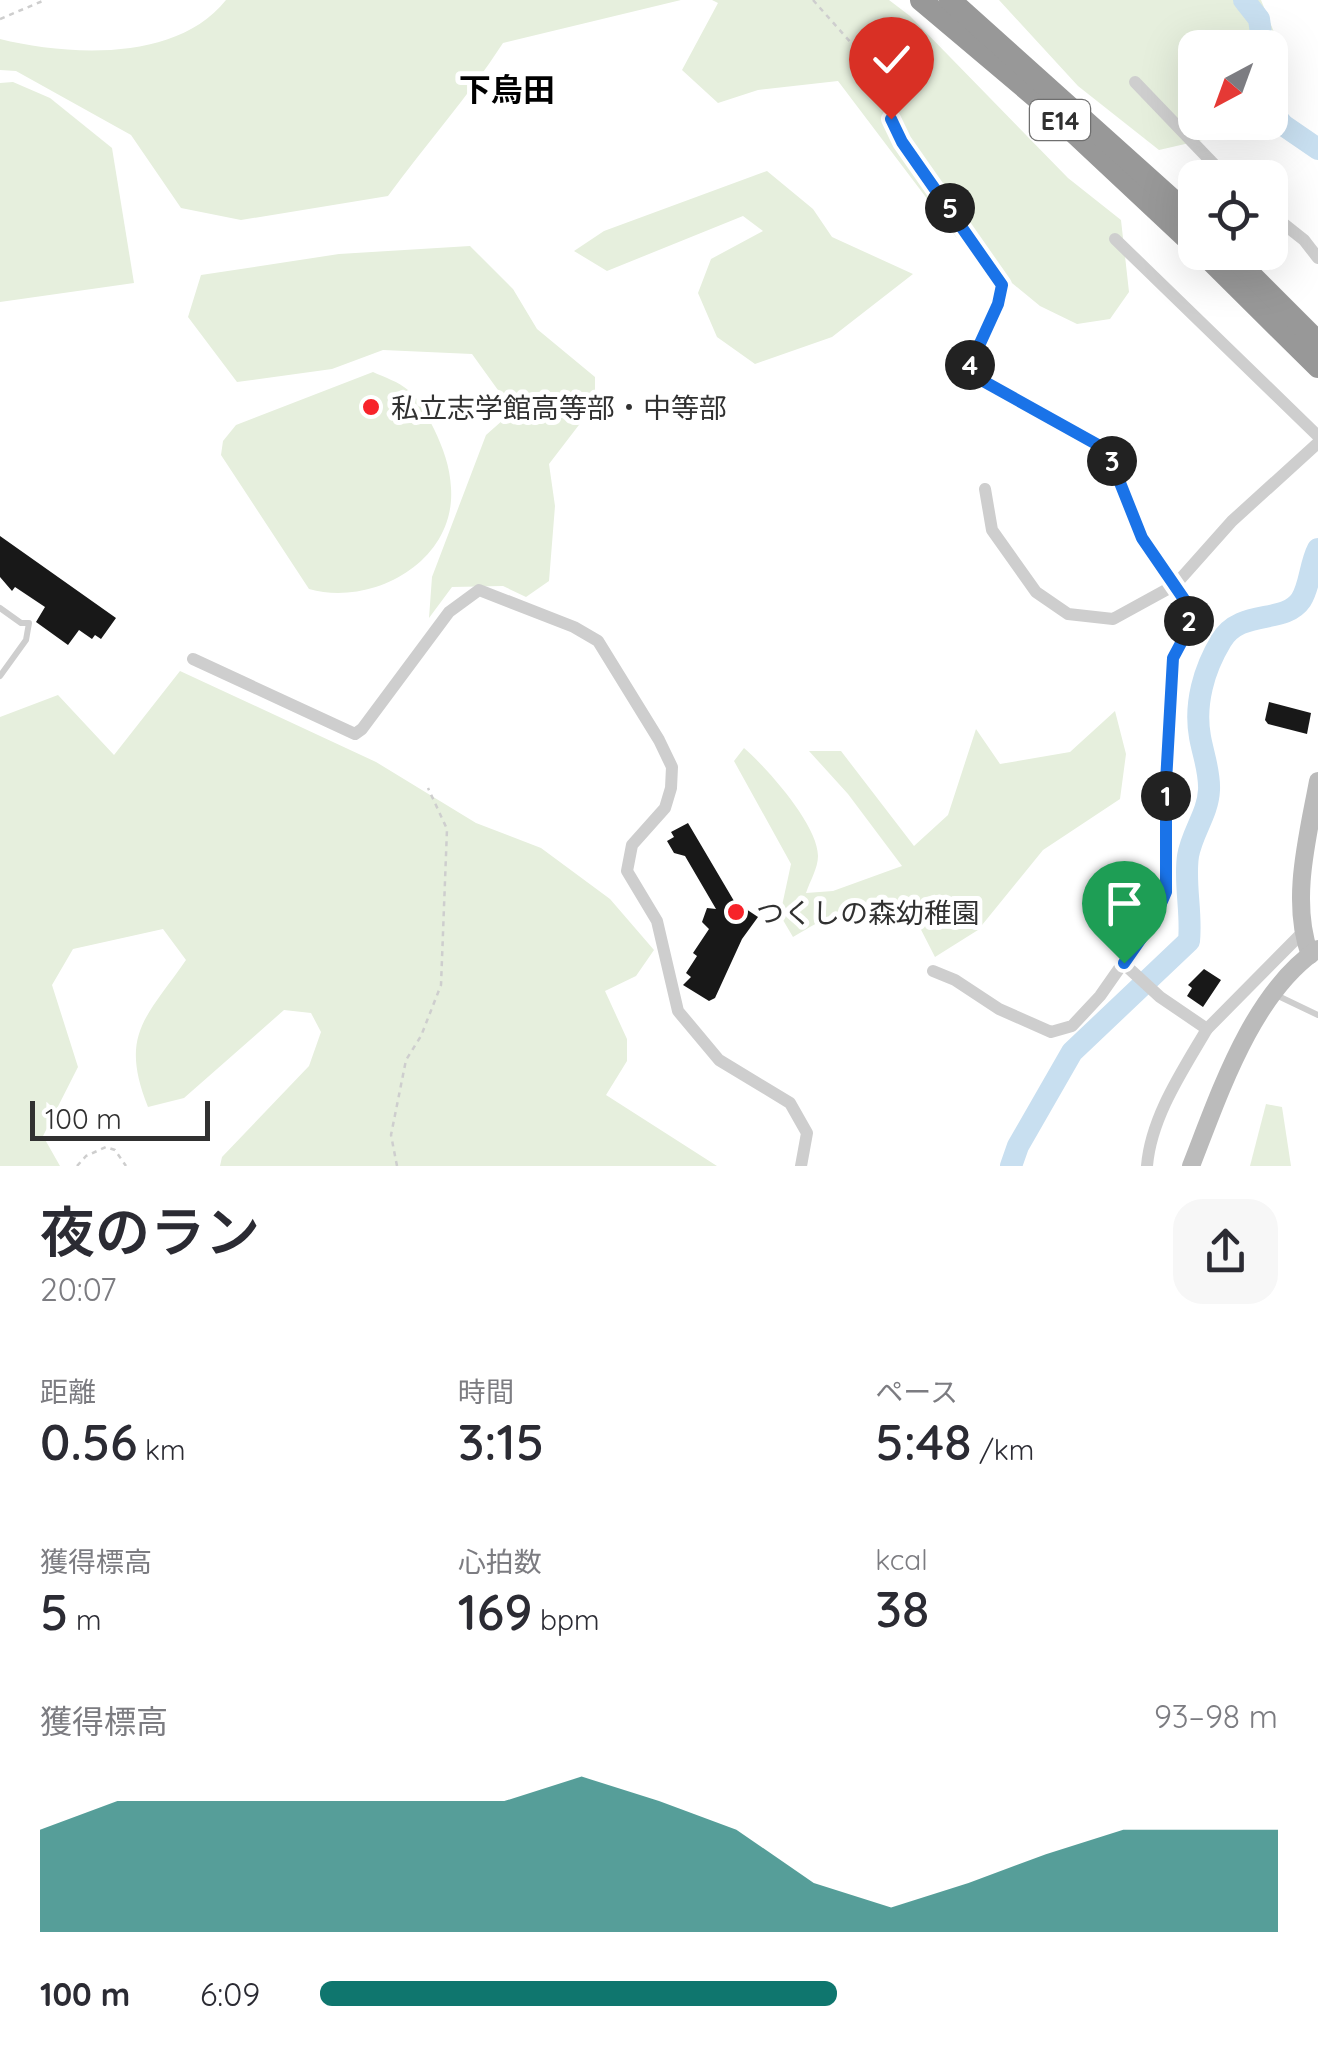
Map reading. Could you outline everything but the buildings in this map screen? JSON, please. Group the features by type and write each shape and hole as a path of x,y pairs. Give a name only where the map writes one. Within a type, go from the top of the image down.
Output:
{"highway":[{"name":"E14","path":"920,0 1036,98 1178,230"},
{"name":"E14","path":"950,0 1178,205"},
{"path":"1220,270 1318,367"},
{"path":"1246,270 1318,342"}],"street":[{"path":"1136,82 1210,160"},
{"path":"1288,228 1318,258"},
{"path":"985,488 992,530 1036,592 1068,614 1113,619 1175,585 1232,521 1318,439 1115,239"},
{"path":"933,971 955,980 998,1008 1051,1032 1072,1026 1126,966 1166,892 1166,782 1173,658 1189,628 1190,608 1142,538 1107,450 967,372"},
{"path":"194,659 354,734 362,730 449,612 480,590 574,627 598,641 672,767 665,808 632,844 627,871 658,921 678,1011 720,1060 790,1104 806,1133 801,1166"},
{"path":"1191,1166 1222,1090 1273,993 1314,952 1302,932 1303,882 1318,781"},
{"path":"1303,882 1318,906"},
{"path":"1147,1166 1148,1150 1174,1085 1208,1029 1302,932"},
{"path":"1126,966 1160,997 1208,1029"}],"lane":[{"path":"0,608 29,624 26,640 0,676"},
{"path":"1273,993 1318,1015"}],"path":[{"path":"0,19 45,0"},
{"path":"812,0 868,62 902,142 1002,285 998,304 967,372"},
{"path":"397,1166 392,1135 406,1060 421,1036 441,985 447,829 428,788"},
{"path":"76,1166 86,1156 106,1147 115,1150 126,1166"}],"green space":[{"path":"226,0 681,0 503,43 388,196 241,220 181,208 131,135 16,71 0,70 0,39 58,49 120,49 151,44 180,35 205,20"},
{"path":"712,0 889,0 910,16 1068,178 1121,220 1129,292 1110,319 1077,324 1040,306 956,237 838,81 758,90 718,103 682,70 718,3"},
{"path":"999,0 1261,0 1273,30 1178,30 1178,140 1202,140 1159,150 1078,86"},
{"path":"13,82 50,98 112,148 134,283 0,302 0,83"},
{"path":"767,171 813,209 832,237 913,274 832,337 755,364 717,337 698,293 711,259 763,231 743,216 607,271 574,251 604,231"},
{"path":"470,246 513,289 537,329 595,377 595,404 549,464 555,506 549,581 526,597 503,586 452,587 429,618 432,577 486,435 513,411 472,354 383,350 332,369 237,382 188,317 201,275 339,254"},
{"path":"373,372 408,390 429,418 449,472 449,514 440,538 406,573 358,591 333,593 309,589 221,455 223,441 236,425"},
{"path":"180,671 376,762 476,823 541,848 610,899 654,950 636,976 605,991 627,1039 627,1061 606,1095 717,1166 220,1166 222,1157 309,1066 321,1032 311,1013 284,1010 184,1098 148,1107 136,1061 141,1028 186,960 163,929 73,949 52,985 78,1067 43,1136 60,1166 0,1166 0,717 58,695 114,755"},
{"path":"1115,711 1126,754 1120,799 1043,850 978,930 935,957 915,918 864,907 839,913 793,937 780,915 791,864 734,761 744,748 801,813 816,843 818,856 806,893 833,891 902,866 848,794 809,751 841,751 914,846 948,815 976,729 1000,764 1070,752"},
{"path":"1266,1104 1282,1107 1291,1166 1250,1166"}],"waterway":[{"path":"1244,0 1259,19 1261,30"},
{"path":"1288,128 1318,149"},
{"path":"1011,1166 1018,1146 1072,1052 1189,941 1188,856 1209,790 1198,725 1205,675 1229,631 1250,620 1284,612 1301,600 1318,549"}],"place":[{"name":"私立志学館高等部・中等部","path":"371,407"},
{"name":"つくしの森幼稚園","path":"736,912"}],"district":[{"name":"下烏田","path":"507,89"}],"route":[{"path":"891,119 902,142 1002,285 998,304 967,372 1107,450 1142,538 1190,608 1189,628 1173,658 1166,782 1166,892 1154,920 1124,963"}]}
